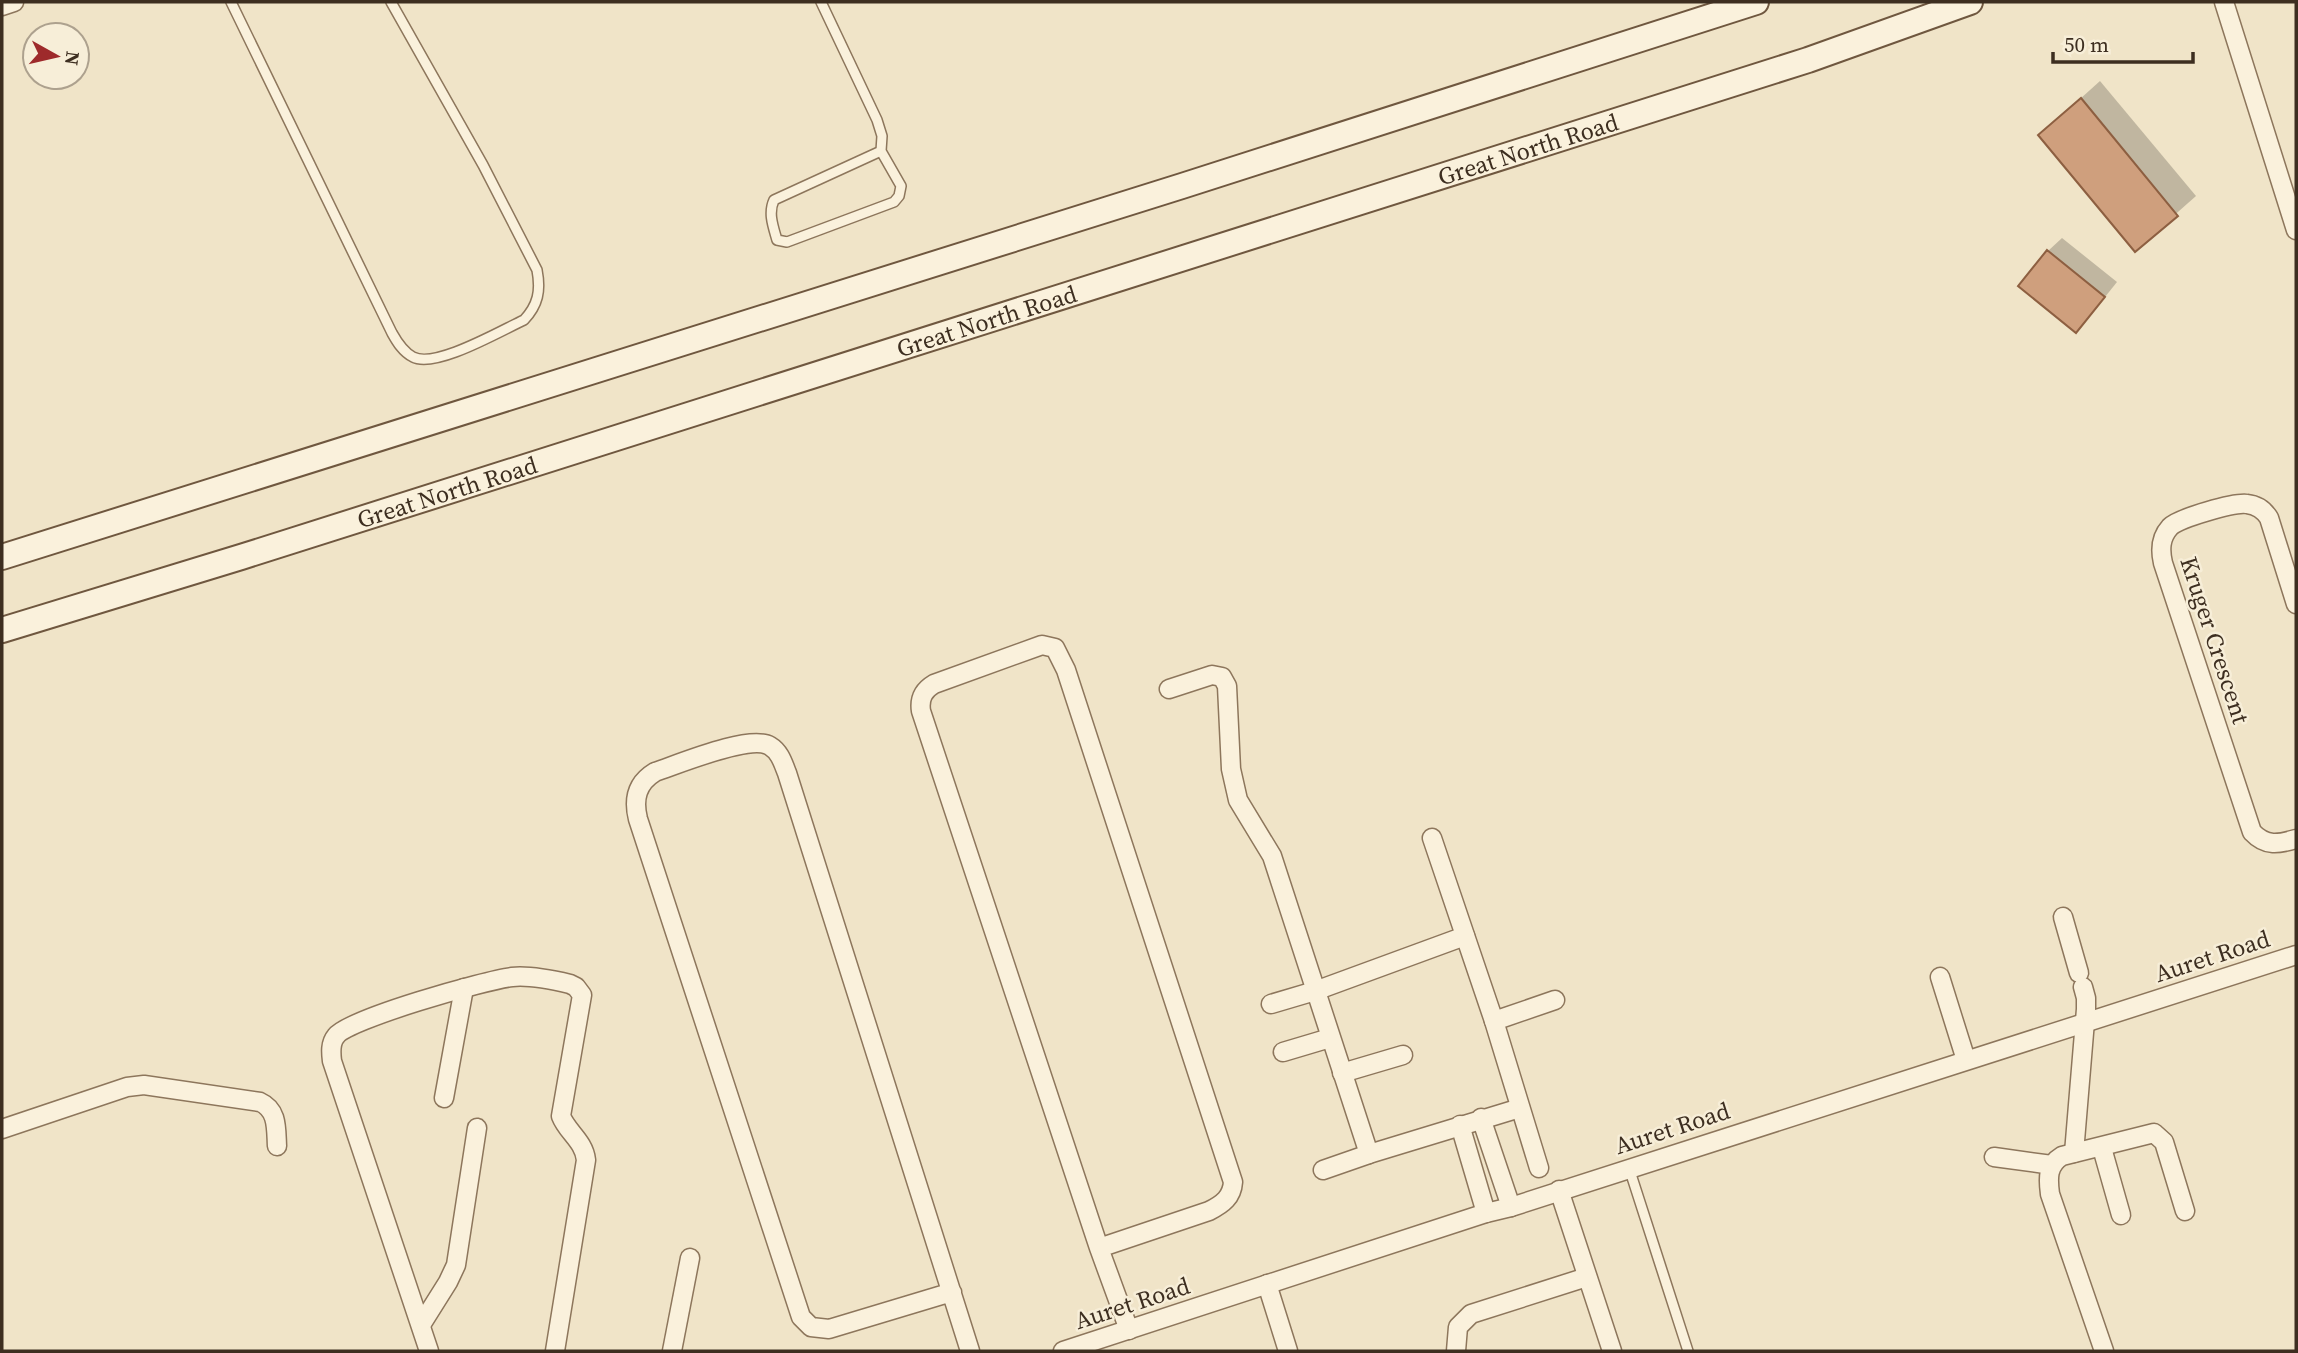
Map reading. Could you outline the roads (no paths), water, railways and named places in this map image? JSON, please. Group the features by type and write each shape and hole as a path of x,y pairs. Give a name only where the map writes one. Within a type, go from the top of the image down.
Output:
{"main road":[{"path":"2,557 1129,203 1756,2"},
{"name":"Great North Road","path":"2,630 1781,69 1970,2"}],"street":[{"path":"2,6 14,2"},
{"path":"2224,2 2296,226"},
{"name":"Kruger Crescent","path":"2296,604 2269,518 2262,509 2240,503 2180,521 2169,528 2164,536 2161,548 2163,563 2252,832 2262,841 2274,844 2296,838"},
{"path":"1099,1248 1220,1206 1230,1196 1233,1182 1066,670 1055,648 1042,645 934,684 924,692 920,706 1099,1248 1129,1330"},
{"path":"1169,689 1212,675 1222,677 1227,686 1231,769 1238,800 1272,856 1369,1154"},
{"path":"951,1292 829,1329 811,1327 801,1317 635,808 639,790 646,778 655,772 745,742 768,744 778,753 787,773 970,1351"},
{"path":"1432,838 1494,1021 1539,1168"},
{"path":"2063,917 2086,998 2074,1153"},
{"path":"1271,1004 1315,991 1465,936"},
{"name":"Auret Road","path":"1063,1351 2296,955"},
{"path":"429,1351 332,1061 331,1049 336,1035 351,1024 464,988 522,976 570,984 582,995 561,1116 581,1144 586,1160 555,1351"},
{"path":"1940,977 1966,1060"},
{"path":"444,1098 464,988"},
{"path":"1494,1021 1556,1000"},
{"path":"1283,1052 1330,1038"},
{"path":"1342,1073 1403,1055"},
{"path":"2,1129 127,1087 144,1085 260,1102 274,1115 277,1146"},
{"path":"1323,1171 1481,1118 1520,1108"},
{"path":"1481,1118 1511,1206"},
{"path":"1460,1125 1486,1213"},
{"path":"421,1325 456,1265 477,1128"},
{"path":"2104,1351 2050,1194 2048,1183 2052,1165 2062,1156 2148,1133 2158,1135 2164,1142 2185,1210"},
{"path":"2102,1147 2121,1215"},
{"path":"1994,1157 2052,1165"},
{"path":"1559,1190 1612,1351"},
{"path":"672,1351 690,1258"},
{"path":"1456,1351 1458,1326 1471,1314 1587,1277"},
{"path":"1267,1284 1288,1351"}],"lane":[{"path":"231,2 392,333 402,349 414,358 426,360 442,358 524,320 533,310 540,286 537,271 489,177 391,2"},
{"path":"821,2 877,120 882,136 881,151 901,186 900,196 894,202 787,242 777,240 771,219 774,200 881,151"},
{"path":"1629,1168 1688,1351"}]}
